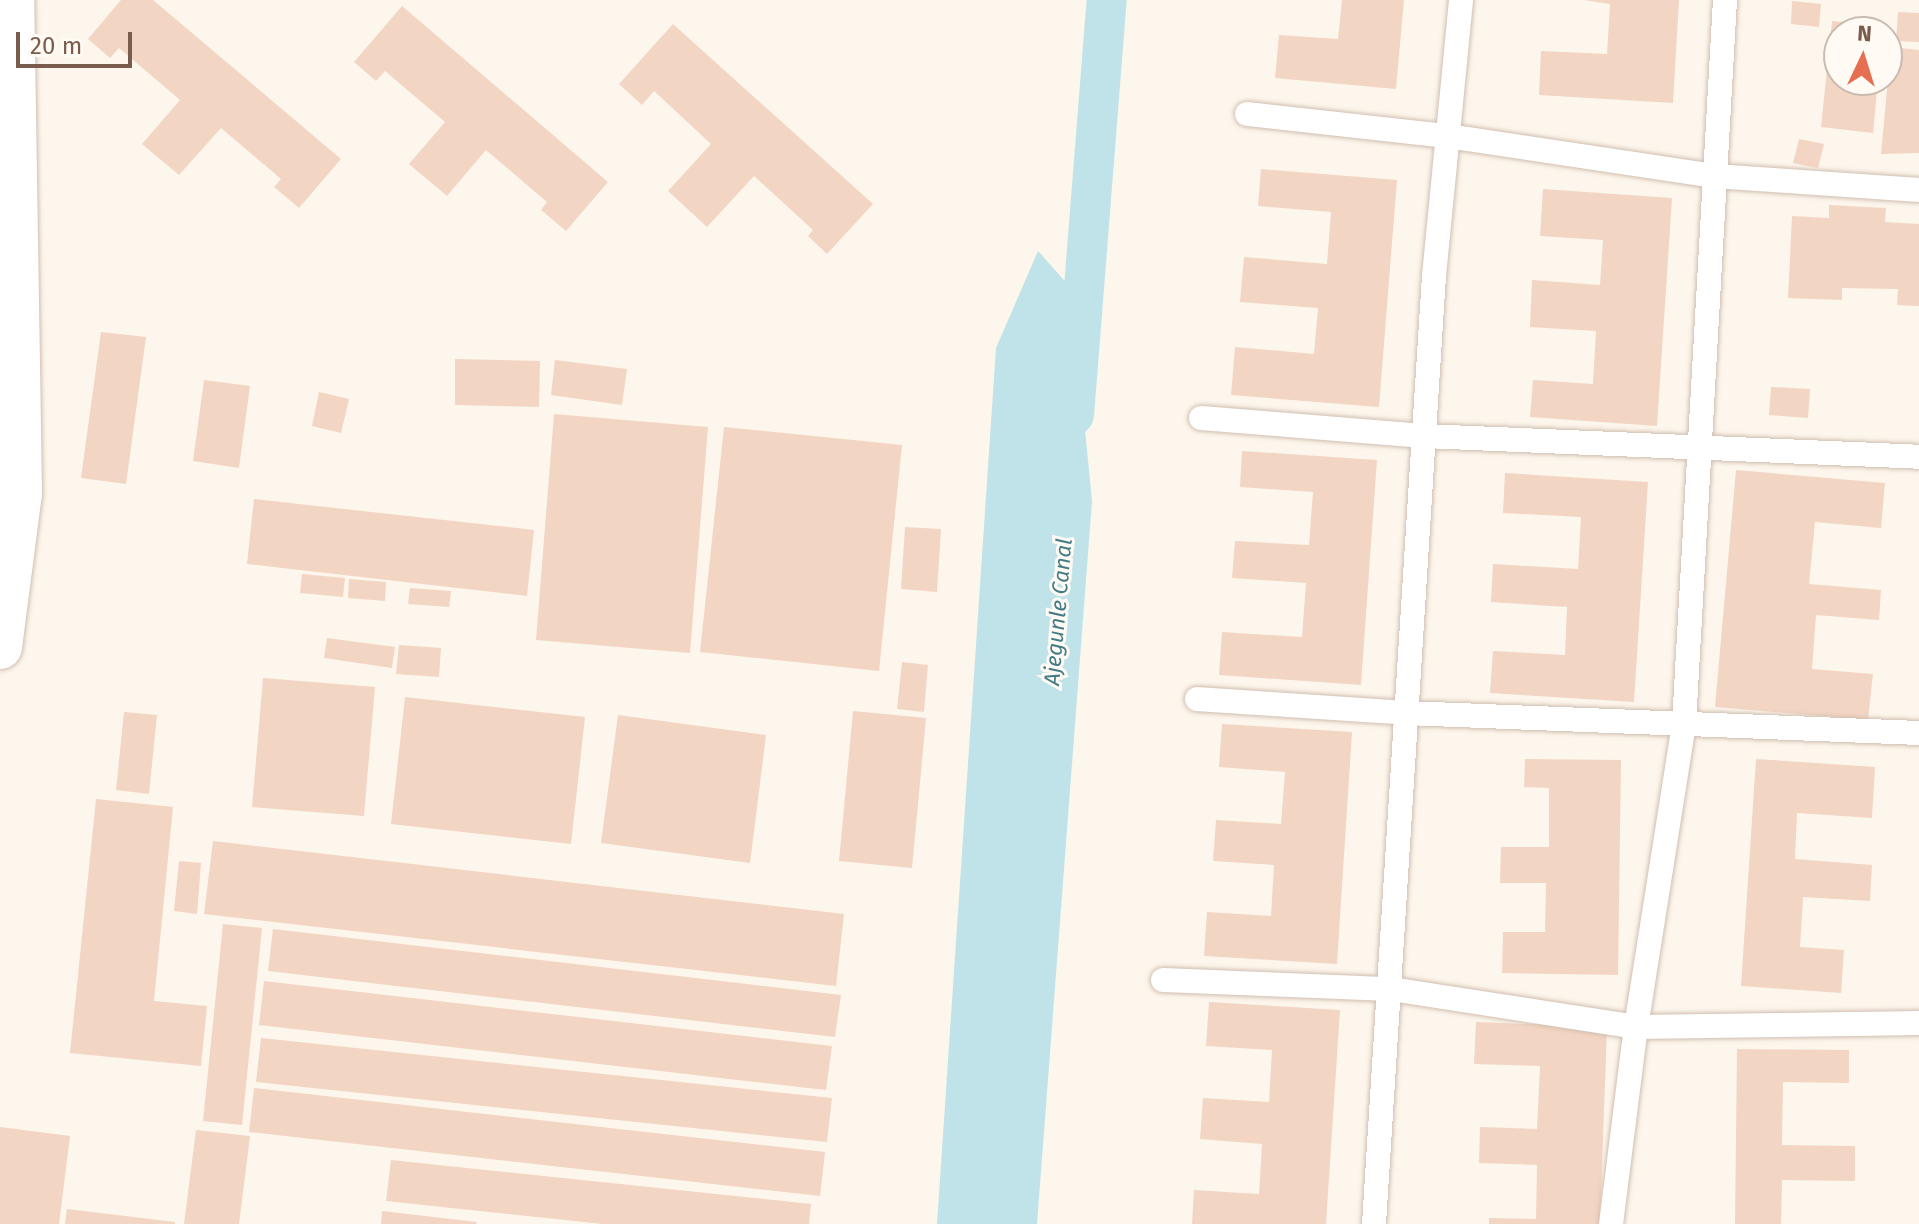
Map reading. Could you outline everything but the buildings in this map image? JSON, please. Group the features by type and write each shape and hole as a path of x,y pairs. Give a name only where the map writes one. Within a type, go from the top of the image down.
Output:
{"street":[{"path":"0,647 20,493 8,230 12,0"}],"lane":[{"path":"1374,1224 1434,276 1461,0"},
{"path":"1611,1224 1636,1027 1684,724 1725,0"},
{"path":"1247,114 1447,136 1715,176 1919,190"},
{"path":"1201,418 1424,436 1919,457"},
{"path":"1197,699 1406,713 1919,733"},
{"path":"1163,980 1391,989 1636,1027 1919,1023"}],"water":[{"path":"1038,251 1071,288 1092,501 1037,1224 937,1224 996,348"}],"waterway":[{"name":"Ajegunle Canal","path":"1074,415 1107,0"}]}
